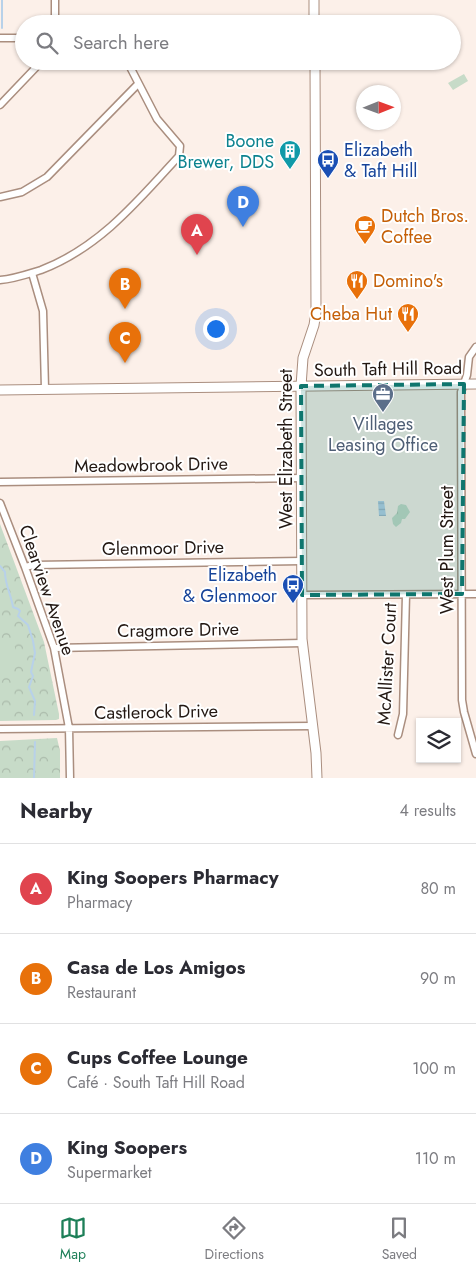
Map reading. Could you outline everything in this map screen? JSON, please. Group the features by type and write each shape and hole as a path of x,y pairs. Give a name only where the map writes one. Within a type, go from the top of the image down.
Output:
{"main road":[{"path":"314,0 314,15"},
{"name":"West Elizabeth Street","path":"315,70 316,312 302,365 301,386 303,643 317,778"},
{"name":"South Taft Hill Road","path":"0,390 476,384"}],"street":[{"path":"55,0 55,15"},
{"path":"0,38 15,38"},
{"path":"0,105 33,70"},
{"path":"0,280 32,273 78,252 122,218 179,156 181,151 178,142 157,119 131,70"},
{"path":"0,197 22,192 47,177 138,84"},
{"path":"32,273 43,311 45,389"},
{"name":"West Plum Street","path":"476,347 470,357 467,375 461,392 462,700 476,754"},
{"name":"Meadowbrook Drive","path":"0,482 302,478"},
{"name":"Clearview Avenue","path":"0,503 54,648 69,728 70,778"},
{"name":"Glenmoor Drive","path":"25,567 34,565 302,561"},
{"name":"McAllister Court","path":"398,736 403,714 406,594"},
{"path":"302,595 476,594"},
{"name":"Cragmore Drive","path":"54,648 303,643"},
{"name":"Castlerock Drive","path":"0,729 313,726"}],"highlighted area":[{"path":"464,384 462,594 302,595 301,386"}],"green space":[{"path":"464,74 468,81 453,90 448,83"},
{"path":"401,504 406,505 410,512 396,527 393,524 392,518 397,513 398,506"},
{"path":"0,524 44,642 59,714 59,719 56,720 0,721"},
{"path":"0,647 15,647 15,661 0,661"},
{"path":"57,738 60,751 60,778 0,778 0,741"}],"water":[{"path":"378,501 384,501 386,516 379,516"}],"waterway":[{"path":"2,0 2,28"},
{"path":"0,566 5,572 13,607 20,611 18,616 28,625 33,641 35,653 31,672 33,676 29,687 35,701 34,715"},
{"path":"34,778 35,742"}],"place":[{"name":"Boone Brewer, DDS","path":"290,170"},
{"name":"Elizabeth & Taft Hill","path":"328,179"},
{"name":"King Soopers","path":"243,227"},
{"name":"Dutch Bros. Coffee","path":"365,245"},
{"name":"King Soopers Pharmacy","path":"197,255"},
{"name":"Domino's","path":"357,300"},
{"name":"Casa de Los Amigos","path":"125,309"},
{"name":"Cheba Hut","path":"408,333"},
{"name":"Cups Coffee Lounge","path":"125,363"},
{"name":"Villages Leasing Office","path":"383,413"},
{"name":"Elizabeth & Glenmoor","path":"293,604"}]}
